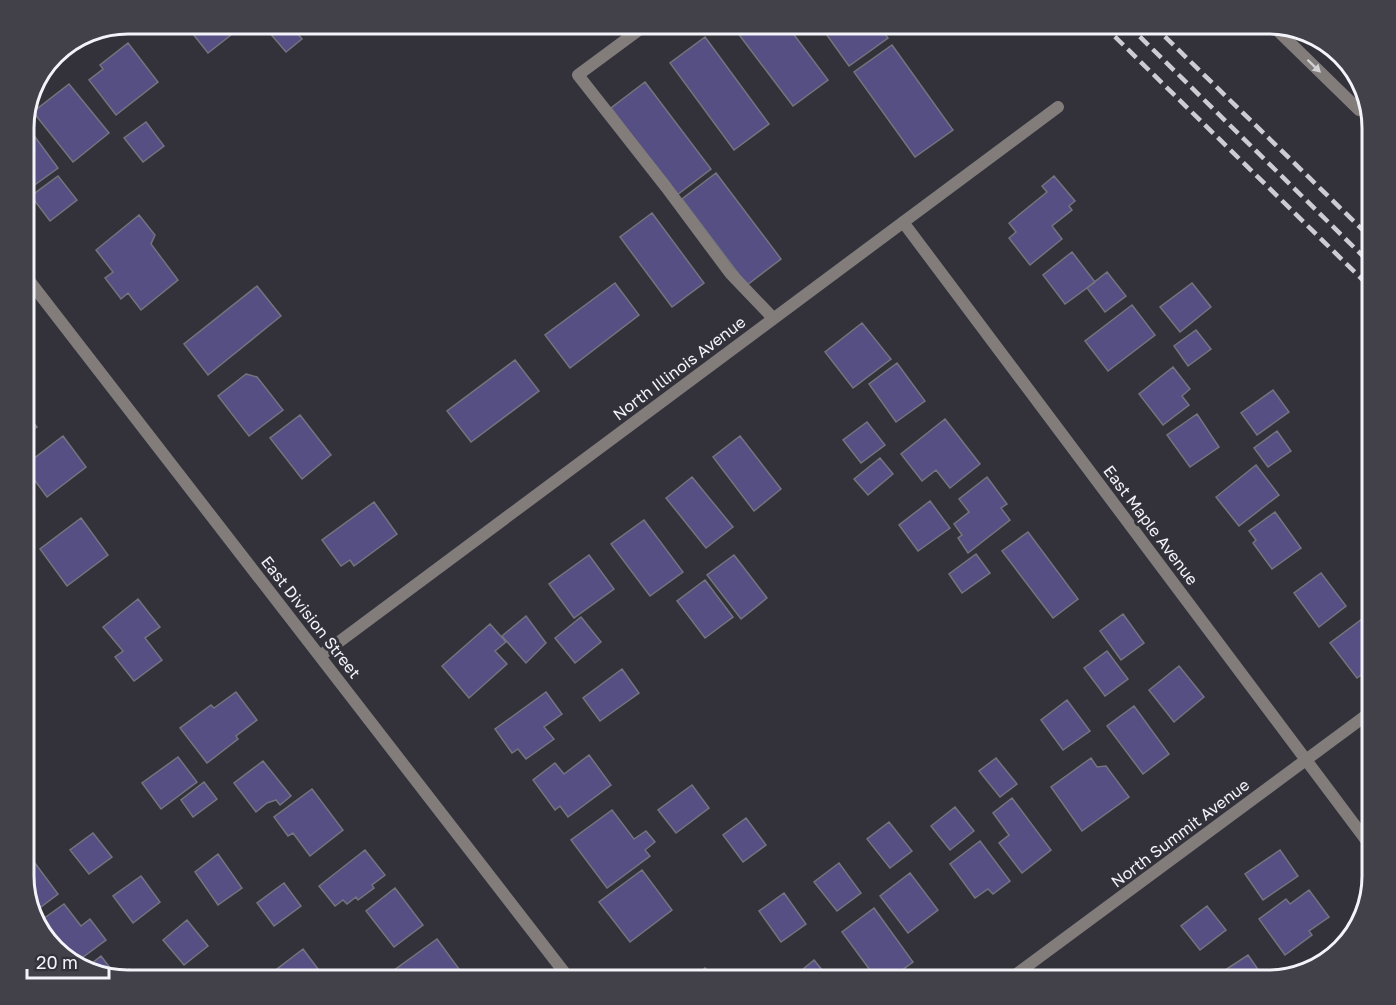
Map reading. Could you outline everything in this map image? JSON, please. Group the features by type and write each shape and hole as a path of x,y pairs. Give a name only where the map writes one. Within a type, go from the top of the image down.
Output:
{"street":[{"path":"633,34 578,75 730,273 773,318"},
{"path":"1284,36 1358,103"},
{"name":"North Illinois Avenue","path":"320,656 1058,108"},
{"name":"East Maple Avenue","path":"903,222 1362,835"},
{"name":"East Division Street","path":"35,288 563,970"},
{"name":"North Summit Avenue","path":"1022,970 1362,718"}],"building":[{"path":"193,34 232,34 208,53"},
{"path":"271,34 298,34 302,39 286,52"},
{"path":"739,34 794,34 828,80 793,106"},
{"path":"826,34 885,34 888,38 849,66"},
{"path":"705,37 769,124 734,150 670,63"},
{"path":"128,43 158,82 116,115 89,80 103,69 100,65"},
{"path":"892,45 953,130 915,157 854,72"},
{"path":"645,82 711,169 677,195 611,108"},
{"path":"69,84 109,133 73,162 36,116 37,109"},
{"path":"146,122 164,146 143,162 124,138"},
{"path":"35,137 58,168 35,185"},
{"path":"716,173 781,259 747,285 682,199"},
{"path":"58,176 77,200 50,221 35,201 35,193"},
{"path":"1054,176 1075,201 1069,206 1072,210 1052,226 1062,239 1030,265 1009,238 1016,232 1009,223 1047,192 1042,186"},
{"path":"652,213 704,283 672,307 620,237"},
{"path":"139,215 155,235 151,244 178,280 141,310 128,293 121,299 105,278 113,272 96,250"},
{"path":"1072,252 1095,282 1065,304 1043,275"},
{"path":"1107,272 1126,296 1105,312 1087,288"},
{"path":"615,283 639,315 570,368 545,335"},
{"path":"1192,283 1211,307 1180,332 1160,307"},
{"path":"257,286 281,316 208,375 184,344"},
{"path":"1132,305 1155,335 1108,371 1085,341"},
{"path":"862,323 891,359 853,388 825,352"},
{"path":"1196,330 1211,349 1188,366 1174,346"},
{"path":"515,360 539,391 471,442 447,411"},
{"path":"897,363 925,401 896,422 869,384"},
{"path":"1173,367 1190,389 1182,396 1189,405 1163,425 1139,394"},
{"path":"246,374 257,377 283,410 249,436 218,396"},
{"path":"1273,390 1289,412 1257,435 1241,413"},
{"path":"1197,414 1219,447 1190,467 1167,435"},
{"path":"300,415 331,455 302,479 270,438"},
{"path":"945,419 980,464 950,488 936,470 922,481 901,454"},
{"path":"867,422 885,445 861,463 843,440"},
{"path":"1277,431 1291,451 1268,467 1254,448"},
{"path":"63,436 86,467 47,497 35,481 35,458"},
{"path":"740,436 781,489 754,511 713,457"},
{"path":"880,458 893,474 868,495 854,479"},
{"path":"1256,465 1279,495 1239,526 1216,497"},
{"path":"692,477 733,527 706,548 666,498"},
{"path":"987,477 1007,504 1001,508 1010,520 968,553 958,538 962,535 954,524 969,512 959,499"},
{"path":"930,501 950,528 918,551 899,525"},
{"path":"374,502 397,534 354,566 350,560 341,566 322,540"},
{"path":"1275,512 1301,548 1272,569 1253,543 1256,540 1249,531"},
{"path":"81,518 108,555 67,586 40,549"},
{"path":"644,520 683,572 650,596 611,544"},
{"path":"1028,532 1078,599 1053,618 1002,551"},
{"path":"976,554 990,573 962,593 949,574"},
{"path":"589,555 614,589 574,618 549,584"},
{"path":"734,555 767,598 741,619 707,575"},
{"path":"1321,573 1346,606 1319,627 1294,593"},
{"path":"705,580 733,617 705,638 677,601"},
{"path":"138,599 160,627 145,638 162,660 134,681 115,657 123,651 103,627"},
{"path":"1123,614 1144,643 1121,660 1100,631"},
{"path":"526,616 546,643 526,663 502,636"},
{"path":"581,617 601,642 575,663 555,638"},
{"path":"1362,619 1362,674 1357,678 1330,643"},
{"path":"490,624 506,642 495,651 507,664 469,698 442,666"},
{"path":"1107,651 1128,679 1105,696 1084,668"},
{"path":"1179,666 1204,697 1174,722 1149,690"},
{"path":"622,669 639,693 600,721 583,698"},
{"path":"236,692 257,720 236,736 238,739 207,763 180,728 211,705 214,708"},
{"path":"546,692 562,714 544,727 554,739 526,759 518,749 512,753 495,729"},
{"path":"1067,700 1090,731 1063,750 1041,720"},
{"path":"1134,706 1169,754 1143,774 1107,726"},
{"path":"589,755 611,785 568,817 560,806 555,810 533,780 555,763 564,774"},
{"path":"178,757 197,782 161,809 142,783"},
{"path":"996,758 1017,784 1000,797 979,771"},
{"path":"1091,758 1097,767 1106,766 1129,797 1082,831 1051,787"},
{"path":"263,761 291,796 280,805 276,800 267,803 256,812 234,783"},
{"path":"204,782 217,799 193,817 181,800"},
{"path":"692,785 709,808 676,833 658,810"},
{"path":"312,789 343,830 310,856 293,833 288,836 274,817"},
{"path":"1012,798 1051,850 1022,873 999,843 1009,835 993,813"},
{"path":"955,807 974,831 950,850 931,826"},
{"path":"612,810 634,839 646,831 655,842 645,850 650,856 607,888 571,840"},
{"path":"746,818 766,845 743,862 723,835"},
{"path":"889,822 912,851 890,868 867,839"},
{"path":"93,833 112,857 89,874 70,850"},
{"path":"980,841 1010,881 993,894 988,889 975,898 950,864"},
{"path":"365,850 385,875 372,885 374,888 358,900 356,897 347,904 343,900 335,906 319,886"},
{"path":"1280,850 1298,876 1263,900 1245,874"},
{"path":"218,854 242,888 218,905 195,872"},
{"path":"35,863 58,894 39,908 36,895"},
{"path":"839,863 861,893 837,911 814,882"},
{"path":"642,870 672,910 630,942 599,902"},
{"path":"910,873 938,910 908,933 880,896"},
{"path":"141,876 160,902 133,923 113,896"},
{"path":"284,883 301,906 274,926 257,903"},
{"path":"395,888 423,925 394,947 366,911"},
{"path":"1309,890 1329,917 1309,931 1312,935 1285,955 1259,919 1286,899 1290,904"},
{"path":"784,893 806,924 781,942 759,911"},
{"path":"64,904 81,926 90,919 106,940 81,958 58,939 44,918"},
{"path":"1207,906 1226,930 1200,950 1181,926"},
{"path":"874,908 913,962 902,970 870,970 842,932"},
{"path":"187,920 208,946 184,965 163,940"},
{"path":"437,939 459,969 458,970 394,970"},
{"path":"303,949 319,970 278,970"},
{"path":"1248,955 1258,970 1225,970"},
{"path":"101,956 111,969 98,966 92,963"},
{"path":"814,960 822,970 802,970"}],"railway":[{"path":"1112,34 1362,279"},
{"path":"1137,34 1362,255"},
{"path":"1162,34 1362,229"}]}
